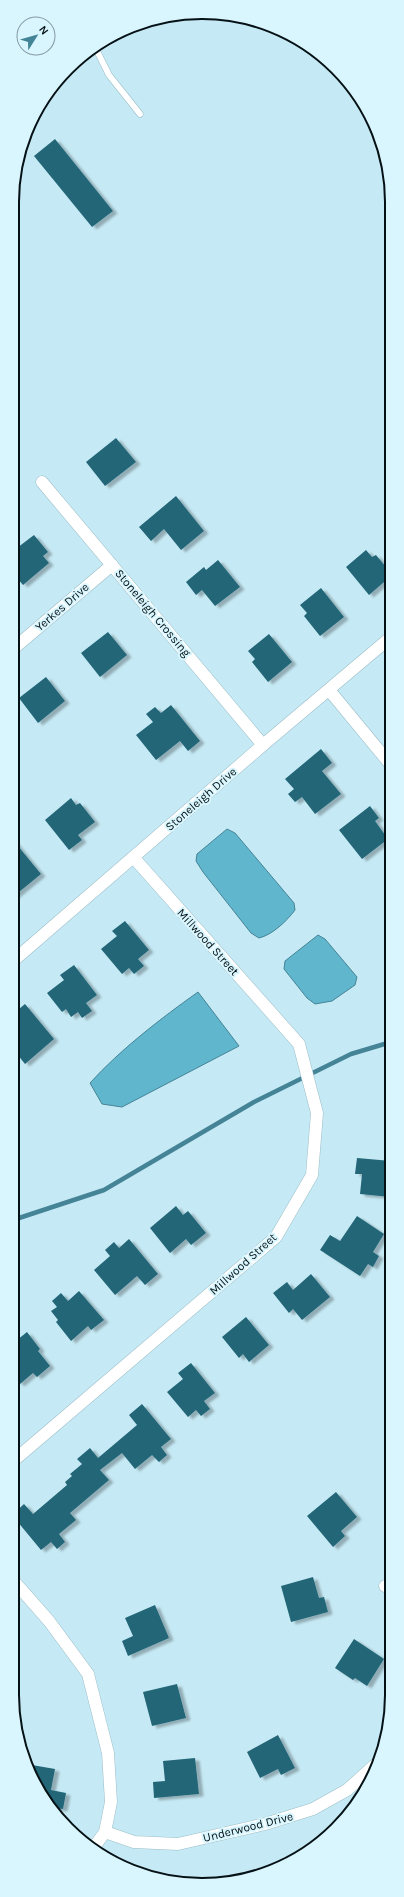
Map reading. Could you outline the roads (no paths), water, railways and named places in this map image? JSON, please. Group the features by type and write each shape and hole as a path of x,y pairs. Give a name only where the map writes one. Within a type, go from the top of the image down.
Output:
{"street":[{"name":"Stoneleigh Crossing","path":"42,482 263,745"},
{"name":"Yerkes Drive","path":"19,644 112,564"},
{"name":"Stoneleigh Drive","path":"19,956 263,745 385,643"},
{"path":"329,690 385,758"},
{"name":"Millwood Street","path":"19,1456 276,1238 312,1175 317,1113 299,1044 134,858"},
{"path":"19,1587 50,1621 88,1674 108,1753 111,1802 105,1832 96,1844"},
{"name":"Underwood Drive","path":"105,1832 134,1842 178,1844 265,1824 313,1809 347,1790 368,1771"}],"lane":[{"path":"97,52 109,75 140,114"}],"water":[{"path":"227,829 235,833 294,903 295,910 284,923 269,934 259,938 251,933 196,861 197,854"},
{"path":"318,935 325,939 357,977 355,985 332,1001 315,1004 307,998 284,969 285,961"},
{"path":"198,992 239,1046 122,1107 102,1104 90,1083 102,1070 141,1035"}],"waterway":[{"path":"19,1218 104,1190 254,1102 351,1054 385,1044"}]}
